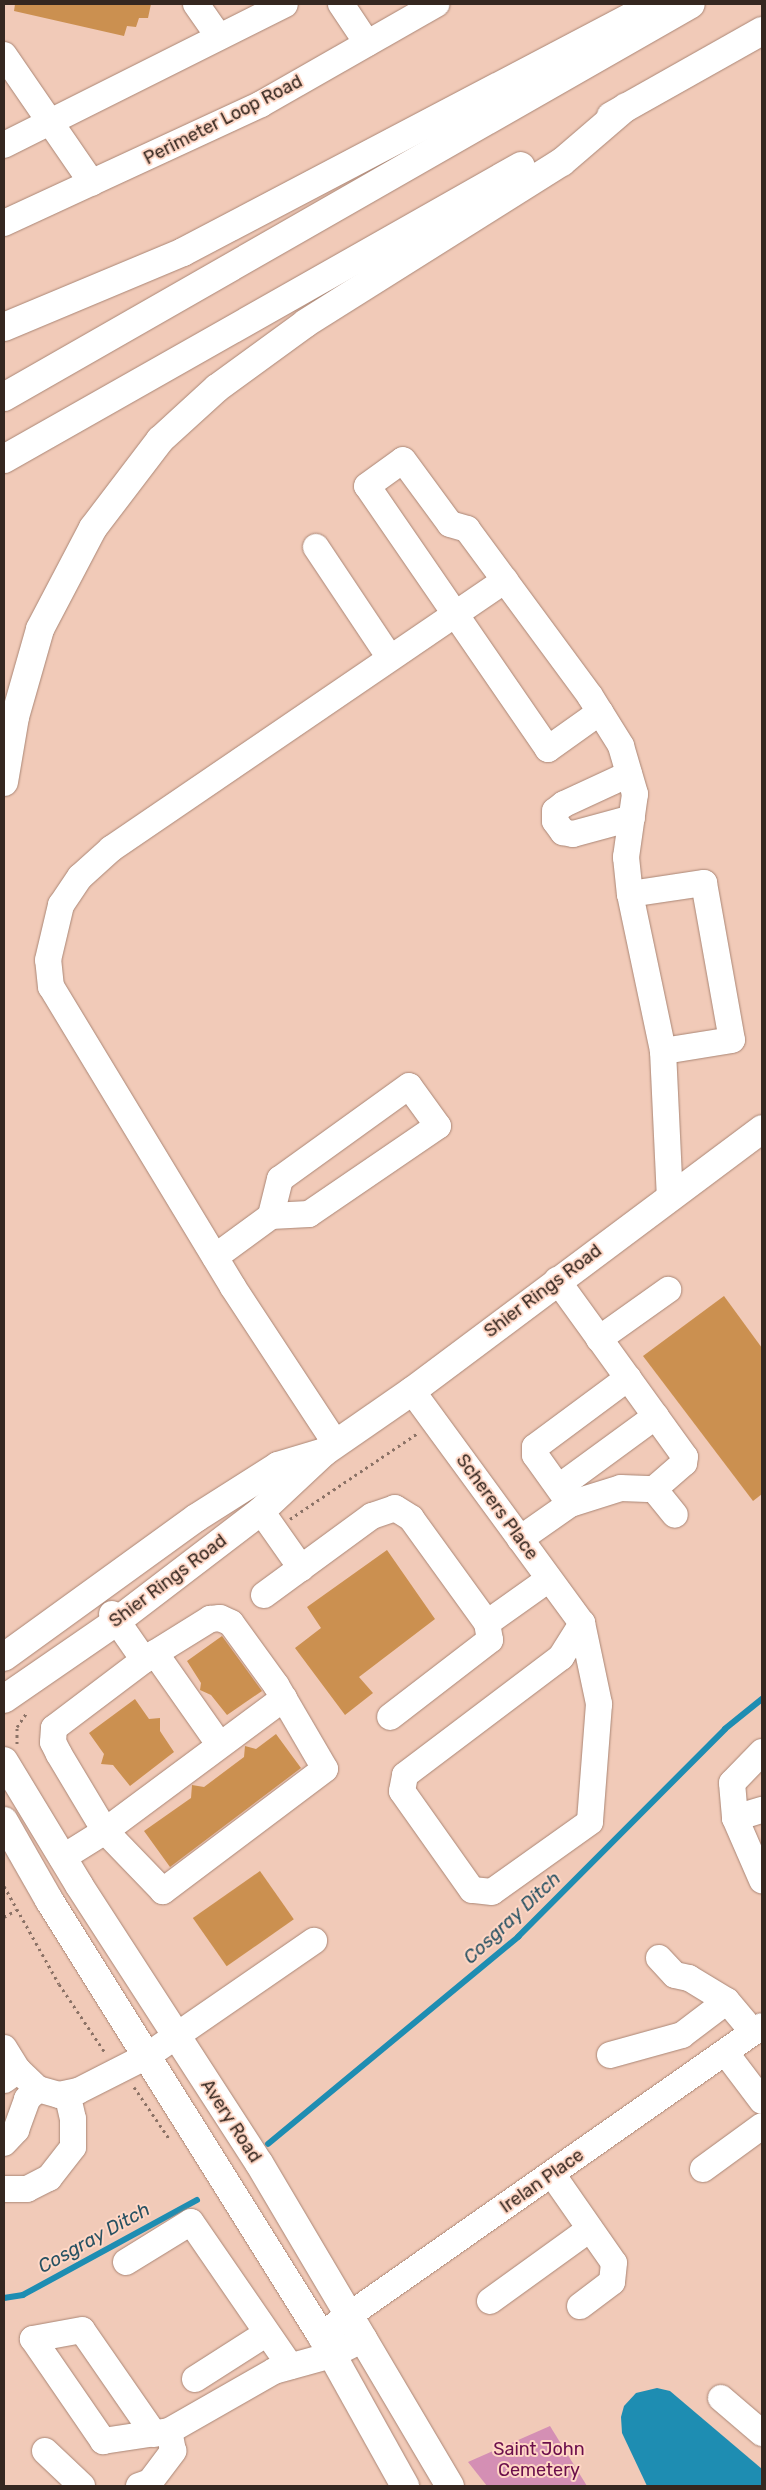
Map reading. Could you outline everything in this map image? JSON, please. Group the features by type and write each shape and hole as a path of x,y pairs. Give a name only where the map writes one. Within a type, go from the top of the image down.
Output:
{"main road":[{"path":"4,327 183,252 640,12 664,4"},
{"path":"4,397 691,4"},
{"path":"4,459 762,31"},
{"path":"4,782 15,717 40,629 92,528 160,440 217,388 306,323 562,162 626,107"},
{"name":"Shier Rings Road","path":"4,1699 261,1511 330,1448 412,1391 557,1280 762,1129"},
{"name":"Shier Rings Road","path":"4,1657 222,1501 278,1466 330,1448"},
{"path":"4,1689 115,1617 204,1540 216,1522 222,1501"},
{"name":"Avery Road","path":"4,1761 62,1858 177,2037 351,2316 450,2486"},
{"name":"Avery Road","path":"4,1821 147,2056 327,2345 404,2486"}],"street":[{"path":"196,4 219,38"},
{"path":"341,4 367,43"},
{"name":"Perimeter Loop Road","path":"4,223 261,104 436,4"},
{"path":"4,145 51,124 219,38 275,6"},
{"path":"4,55 92,183"},
{"path":"600,712 548,749 367,486 403,460 450,524 467,529 600,712 621,746 635,794 626,857 630,894 663,1051 670,1197"},
{"path":"316,547 390,658"},
{"path":"330,1448 51,987 48,960 61,905 80,876 111,849 505,580"},
{"path":"629,774 564,804 555,811 555,821 563,832 573,834 632,818"},
{"path":"630,894 704,884 732,1040 663,1051"},
{"path":"215,1258 271,1216 309,1214 438,1126 409,1086 280,1179 271,1216"},
{"path":"557,1280 685,1457 684,1463 654,1489 621,1488 564,1495"},
{"path":"599,1339 668,1290"},
{"path":"564,1495 536,1455 535,1447 628,1378"},
{"name":"Scherers Place","path":"412,1391 582,1623"},
{"path":"520,1539 564,1495 656,1416"},
{"path":"654,1489 675,1515"},
{"path":"264,1595 372,1516 395,1508 411,1518 487,1623 490,1640 390,1717"},
{"path":"261,1511 301,1568"},
{"path":"487,1623 549,1579"},
{"path":"115,1617 149,1656 219,1744"},
{"path":"220,1618 231,1623 284,1698 325,1769 163,1891 105,1831 53,1742 54,1728 149,1656 210,1619 220,1618"},
{"path":"582,1623 599,1704 590,1822 492,1892 472,1890 402,1791 406,1775 561,1657 582,1623"},
{"path":"62,1858 105,1831 219,1744 284,1698"},
{"path":"761,1875 735,1818 732,1782 762,1752"},
{"path":"735,1818 762,1810"},
{"path":"4,2048 11,2075 38,2089 67,2094 120,2071 147,2056 314,1941"},
{"path":"659,1958 675,1975 689,1978 727,2001 758,2029"},
{"path":"610,2055 682,2035 727,2001"},
{"name":"Irelan Place","path":"327,2345 351,2316 758,2029"},
{"path":"725,2052 762,2101"},
{"path":"4,2143 16,2130 26,2099 38,2089"},
{"path":"4,2204 16,2199 16,2189 49,2178 74,2147 73,2119 67,2094"},
{"path":"703,2170 762,2126"},
{"path":"552,2174 614,2264 612,2282 580,2306"},
{"path":"126,2262 192,2222 290,2366"},
{"path":"490,2301 590,2229"},
{"path":"139,2486 150,2482 173,2451 162,2433 82,2330 33,2339 103,2442 162,2433 274,2370 290,2366 327,2345 364,2339"},
{"path":"195,2379 267,2333"},
{"path":"721,2398 762,2433"},
{"path":"45,2451 82,2486"}],"path":[{"path":"4,1886 16,1910 97,2043 120,2071 173,2144"},
{"path":"4,1917 16,1910"}],"green space":[{"name":"Saint John Cemetery","path":"550,2426 587,2486 487,2486 468,2462"}],"water":[{"path":"657,2388 670,2391 762,2469 762,2486 647,2486 622,2433 621,2417 624,2406 636,2393"}],"building":[{"path":"15,4 151,4 148,18 139,18 136,27 127,26 124,36 14,11"},
{"path":"724,1296 762,1348 762,1494 753,1501 643,1356"},
{"path":"387,1550 435,1619 359,1677 373,1693 345,1715 295,1648 321,1628 307,1607"},
{"path":"222,1636 262,1691 227,1715 211,1695 200,1690 201,1683 187,1661"},
{"path":"135,1699 149,1719 160,1718 160,1731 174,1752 130,1786 113,1765 101,1764 104,1754 89,1733"},
{"path":"276,1734 301,1768 170,1867 144,1831 191,1798 192,1785 204,1787 244,1757 245,1746 256,1749"},
{"path":"260,1871 294,1919 227,1966 193,1918"}],"waterway":[{"name":"Cosgray Ditch","path":"268,2144 518,1937 725,1729 762,1699"},
{"name":"Cosgray Ditch","path":"4,2298 23,2295 197,2200"}]}
